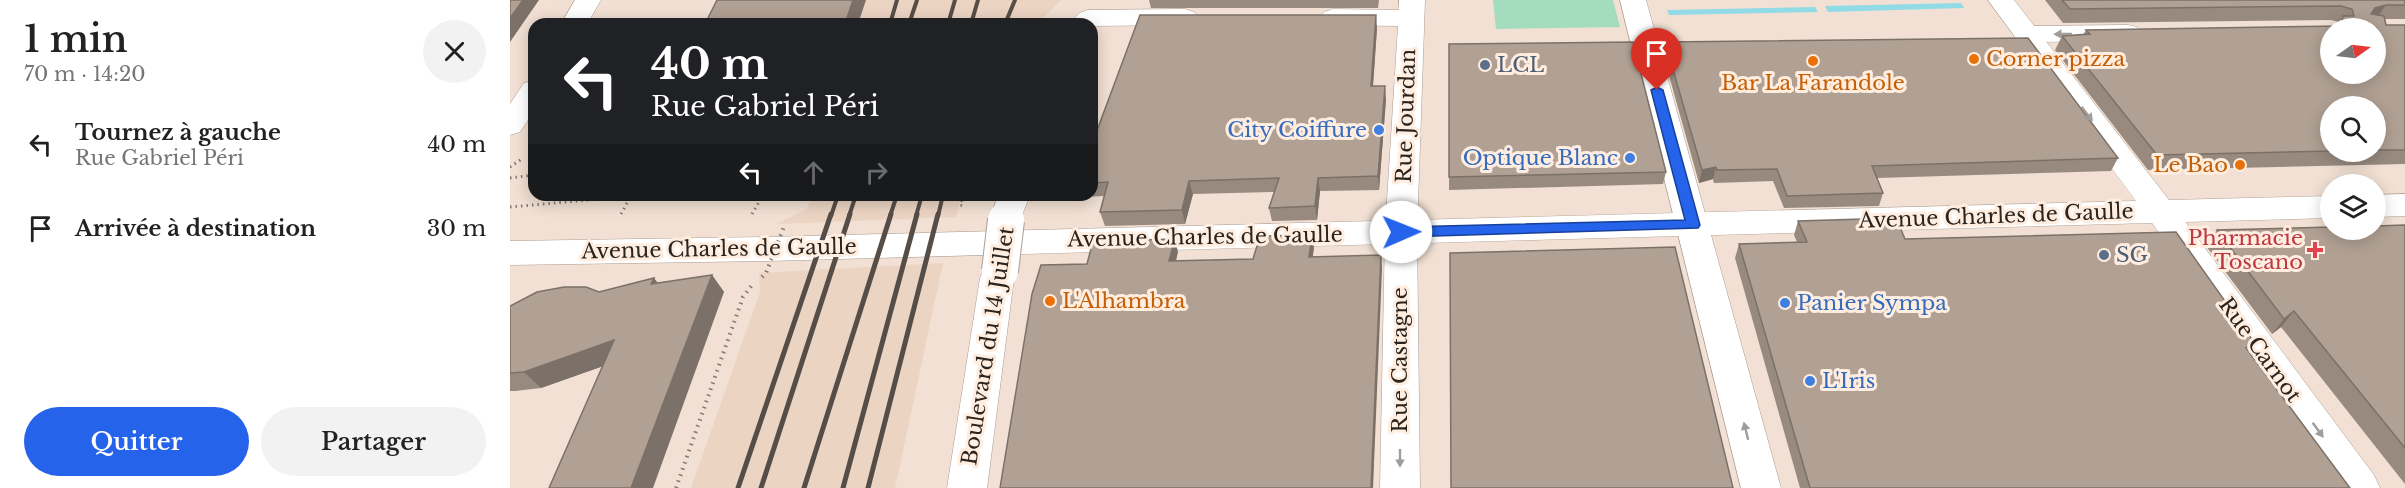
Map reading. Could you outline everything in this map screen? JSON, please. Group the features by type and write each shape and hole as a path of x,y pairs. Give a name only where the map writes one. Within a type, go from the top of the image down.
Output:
{"street":[{"path":"578,18 588,0"},
{"path":"1633,0 1761,488"},
{"name":"Rue Carnot","path":"2001,0 2161,212 2360,488"},
{"path":"1307,17 1412,9"},
{"name":"Rue Jourdan","path":"1401,232 1412,9"},
{"path":"1089,14 1211,17"},
{"path":"2026,34 2155,32"},
{"path":"510,126 528,98"},
{"path":"2386,206 2405,205"},
{"name":"Boulevard du 14 Juillet","path":"967,488 995,290 1010,206"},
{"name":"Avenue Charles de Gaulle","path":"510,253 768,249 2320,207"},
{"name":"Rue Castagne","path":"1400,488 1401,232"}],"path":[{"path":"510,178 528,176"},
{"path":"510,207 578,201"},
{"path":"762,277 766,273 785,224"},
{"path":"676,488 743,297"}],"shaded area":[{"path":"856,0 1061,0 1043,18 849,18"},
{"path":"810,201 960,201 956,217 777,224 806,209"},
{"path":"943,263 895,488 691,488 760,292 759,273"}],"green space":[{"path":"1493,0 1613,0 1620,27 1496,29"}],"water":[{"path":"1961,3 1964,8 1828,12 1825,6"},
{"path":"1815,7 1818,12 1669,15 1667,10"}],"building":[{"path":"510,0 523,0 510,18"},
{"path":"717,0 853,0 847,18 708,18"},
{"path":"2062,0 2405,0 2405,5 2386,5 2375,8 2371,14 2384,18 2343,18 2343,16 2354,16 2352,9 2341,6 2070,9"},
{"path":"1140,15 1376,15 1371,86 1385,86 1378,176 1318,178 1315,206 1269,208 1279,178 1189,181 1182,210 1100,212 1108,182 1098,183 1098,128"},
{"path":"2386,25 2405,25 2405,150 2386,150 2386,96 2320,96 2320,151 2157,155 2062,36 2090,34 2086,30 2320,26 2320,84 2386,84"},
{"path":"2028,38 2118,158 1872,166 1883,193 1787,196 1777,169 1717,170 1716,167 1702,170 1665,42"},
{"path":"1633,42 1666,172 1449,177 1449,44"},
{"path":"1896,218 1905,239 2176,232 2254,342 2246,348 2350,488 1810,488 1739,244 1807,242 1798,221"},
{"path":"2405,225 2405,448 2294,311 2284,319 2217,230 2320,227 2320,240 2386,240 2386,226"},
{"path":"1312,235 1309,257 1381,255 1371,488 1000,488 1032,294 1041,265 1087,264 1093,241 1175,239 1169,261 1253,259 1260,236"},
{"path":"1675,247 1733,488 1451,488 1450,253"},
{"path":"712,275 631,488 549,488 614,340 524,372 510,373 510,306 537,292 564,287 586,287 599,292 654,278 651,284"}],"railway":[{"path":"892,18 897,0"},
{"path":"911,18 917,0"},
{"path":"950,18 955,0"},
{"path":"973,18 978,0"},
{"path":"1008,18 1015,0"},
{"path":"831,216 836,201"},
{"path":"849,216 854,201"},
{"path":"890,216 895,201"},
{"path":"916,216 920,201"},
{"path":"938,216 942,201"},
{"path":"738,488 831,214"},
{"path":"761,488 850,214"},
{"path":"804,488 891,214"},
{"path":"843,488 917,214"},
{"path":"868,488 938,214"}],"place":[{"name":"Corner pizza","path":"1974,59"},
{"name":"Bar La Farandole","path":"1813,61"},
{"name":"LCL","path":"1485,65"},
{"name":"City Coiffure","path":"1379,130"},
{"name":"Optique Blanc","path":"1630,158"},
{"name":"Le Bao","path":"2240,165"},
{"name":"Pharmacie Toscano","path":"2315,250"},
{"name":"SG","path":"2104,255"},
{"name":"L'Alhambra","path":"1050,301"},
{"name":"Panier Sympa","path":"1785,303"},
{"name":"L'Iris","path":"1810,381"}],"route":[{"path":"1401,232 1693,225 1657,90"}]}
